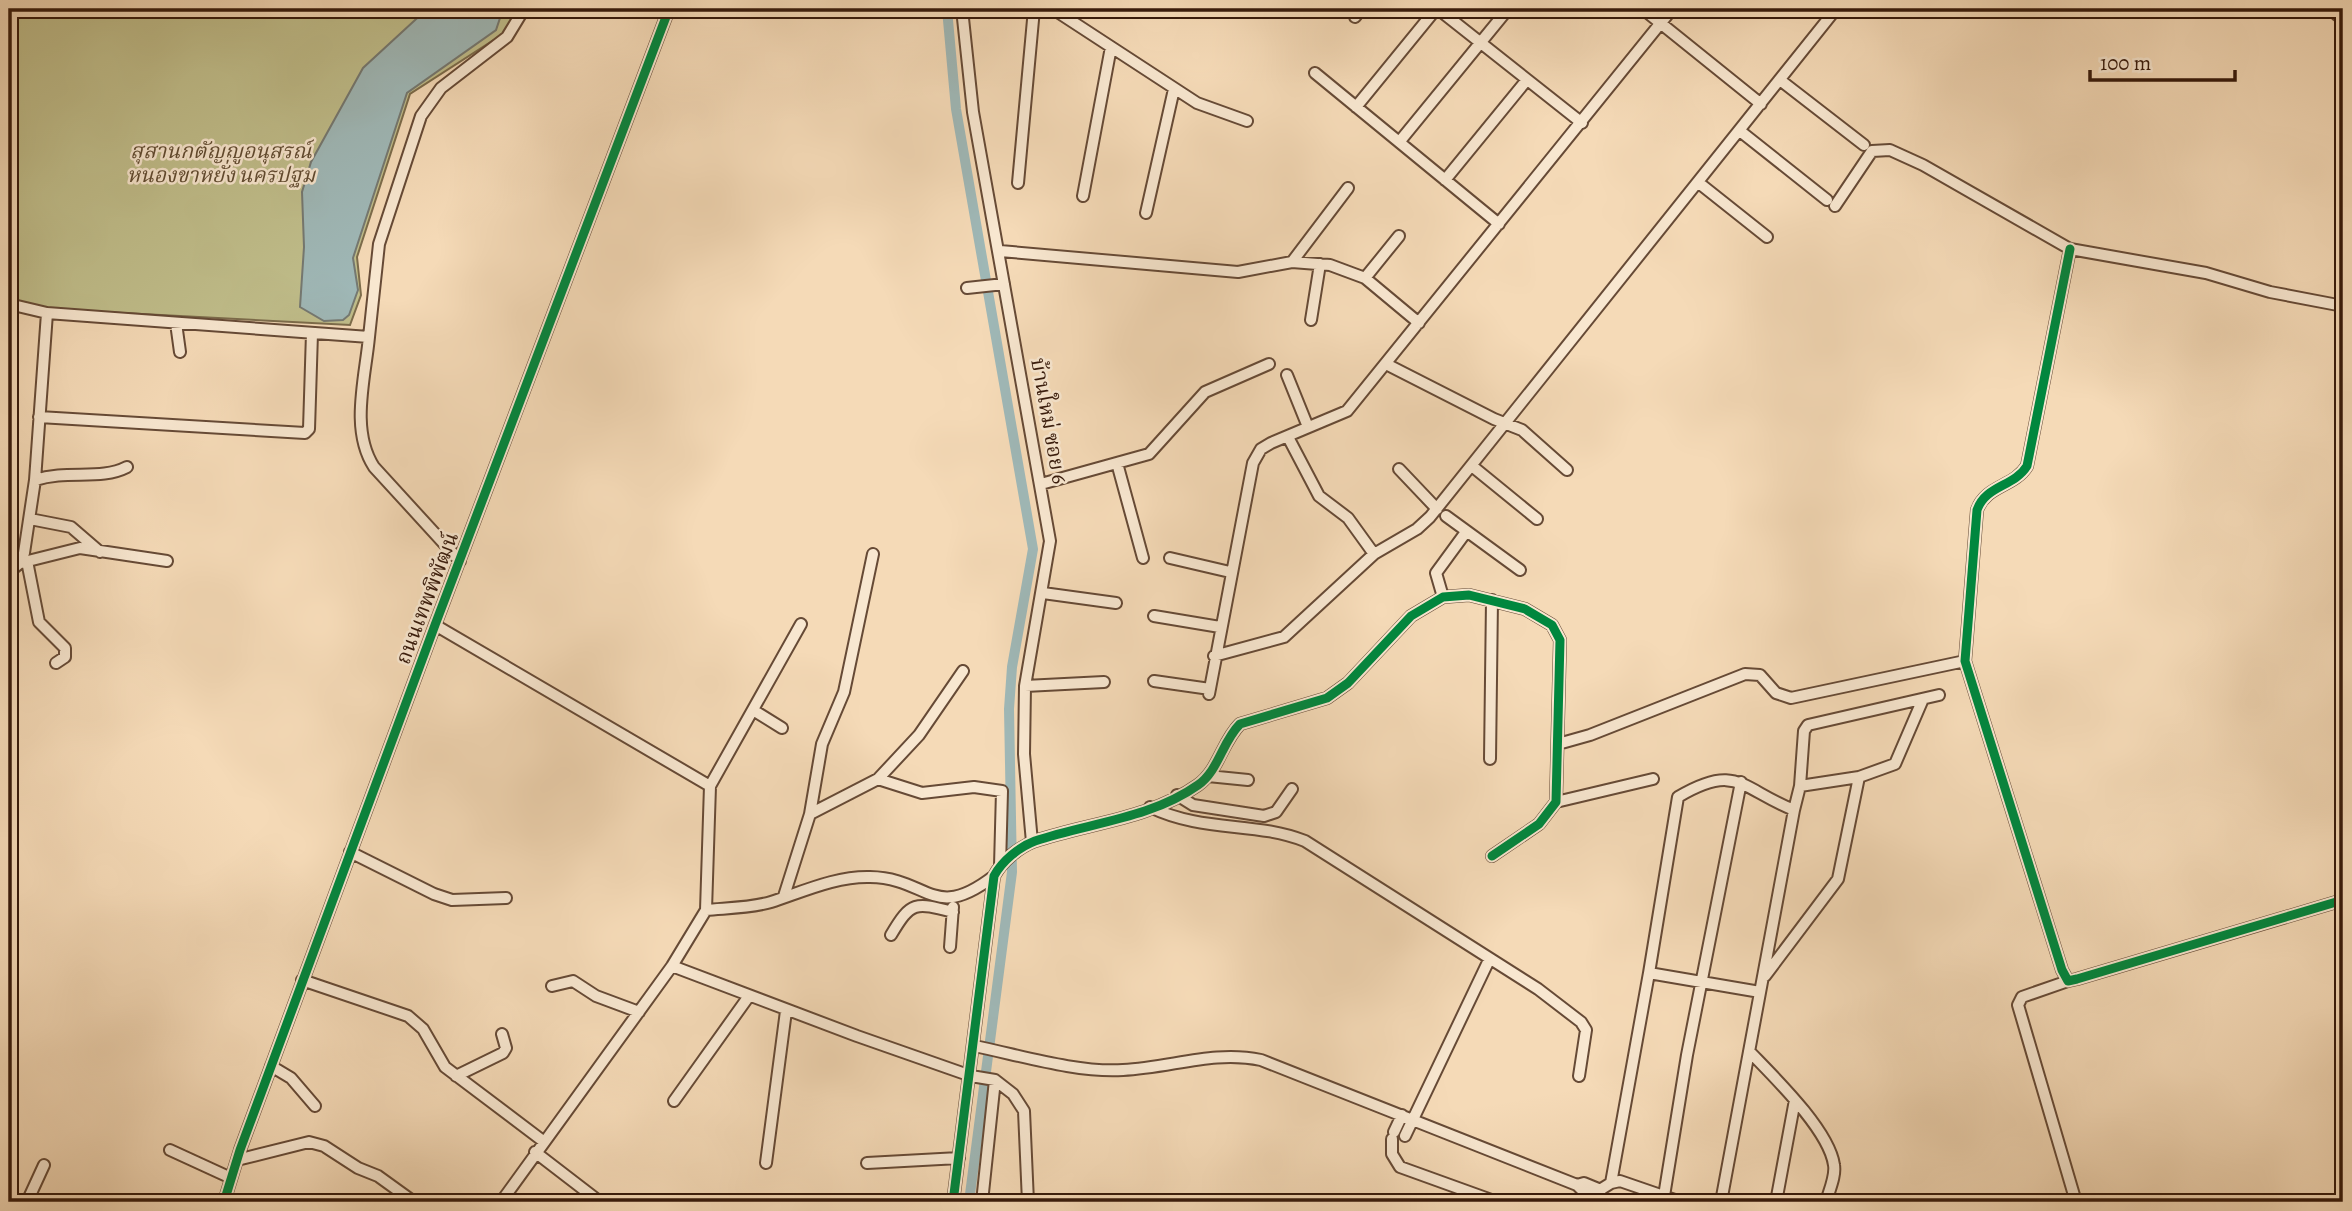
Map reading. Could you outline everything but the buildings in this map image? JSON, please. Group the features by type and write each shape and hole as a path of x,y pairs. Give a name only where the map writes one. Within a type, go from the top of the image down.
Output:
{"street":[{"path":"460,561 374,467 364,452 362,411 379,244 421,116 441,88 507,37 524,9"},
{"name":"ถนนเทพพิพัฒน์","path":"224,1202 302,980 669,9"},
{"name":"บ้านใหม่ ซอย 6","path":"962,9 973,112 1000,251 1000,285 1050,541 1025,686 1024,754 1032,842"},
{"path":"1018,183 1034,9"},
{"path":"1053,9 1197,103 1247,121"},
{"path":"1356,107 1437,9 1582,123"},
{"path":"1401,141 1508,9"},
{"path":"1643,9 1761,104"},
{"path":"1154,681 1209,692 1253,463 1261,449 1347,411 1672,9"},
{"path":"1214,656 1284,636 1374,554 1441,512 1504,423 1741,131 1836,9"},
{"path":"1083,196 1111,47"},
{"path":"1315,73 1499,224"},
{"path":"1780,80 1864,145"},
{"path":"1445,180 1526,81"},
{"path":"1146,213 1174,89"},
{"path":"1741,131 1831,203 1872,151 1890,150 1923,165 2070,249 2206,273 2270,292 2343,306"},
{"path":"1699,183 1767,237"},
{"path":"1292,262 1348,188"},
{"path":"1365,278 1399,236"},
{"path":"2068,981 2062,970 1965,661 1977,510 1980,501 1992,489 2018,477 2027,466 2070,249"},
{"path":"1000,251 1238,272 1292,262 1320,264 1343,268 1365,278 1419,323"},
{"path":"1311,320 1320,264"},
{"path":"967,288 1000,285"},
{"path":"9,304 47,313 369,337"},
{"path":"47,313 36,480 24,562 38,622 65,648 65,657 55,663"},
{"path":"176,323 180,352"},
{"path":"39,417 305,433 309,429 312,405 312,333"},
{"path":"1041,484 1154,451 1205,392 1269,364"},
{"path":"1386,364 1530,435 1567,470"},
{"path":"1287,375 1308,427"},
{"path":"1288,437 1319,496 1348,518 1374,554"},
{"path":"1117,463 1143,558"},
{"path":"1472,466 1537,519"},
{"path":"36,480 64,472 112,474 127,467"},
{"path":"1399,469 1441,512 1520,570"},
{"path":"30,519 71,527 100,552"},
{"path":"1443,597 1436,573 1466,532"},
{"path":"9,572 24,562 69,549 167,561"},
{"path":"784,896 810,814 819,754 844,692 873,554"},
{"path":"1170,558 1230,572"},
{"path":"1042,593 1116,603"},
{"path":"706,910 761,904 841,880 870,877 895,879 927,895 954,897 973,892 1032,842 1150,807 1177,795 1208,776 1230,734 1240,724 1327,698 1348,682 1411,616 1443,597 1469,594 1543,618 1557,632 1561,649 1556,802 1539,824 1492,856"},
{"path":"1490,758 1492,600"},
{"path":"1154,616 1220,627"},
{"path":"501,1202 672,966 706,910 710,786 801,624"},
{"path":"435,625 710,786"},
{"path":"1558,744 1590,735 1745,674 1760,675 1776,693 1791,698 1965,661"},
{"path":"810,814 878,779 919,735 963,671"},
{"path":"1025,686 1104,682"},
{"path":"1721,1202 1800,786 1804,732 1808,725 1939,695"},
{"path":"1800,786 1859,777 1895,764 1923,699"},
{"path":"754,710 782,728"},
{"path":"1208,776 1248,780"},
{"path":"1765,976 1838,879 1859,777"},
{"path":"1611,1183 1678,797 1695,787 1726,778 1741,782 1794,810"},
{"path":"878,779 922,793 974,786 1002,792 1005,863 979,1047 953,1202"},
{"path":"1556,802 1653,779"},
{"path":"1664,1196 1682,1084 1741,782"},
{"path":"1177,795 1193,805 1264,816 1276,812 1292,789"},
{"path":"1150,807 1191,823 1286,834 1305,841 1538,989 1581,1022 1586,1035 1579,1076"},
{"path":"350,852 434,894 459,900 506,898"},
{"path":"950,947 954,897"},
{"path":"2077,1202 2018,1006 2022,997 2343,900"},
{"path":"891,935 905,911 912,906 929,905 953,912"},
{"path":"1489,960 1407,1117 1391,1154 1394,1162 1408,1171 1497,1202"},
{"path":"672,966 786,1011 973,1076 994,1079 1013,1094 1024,1111 1028,1202"},
{"path":"1649,973 1759,992"},
{"path":"302,980 408,1016 422,1029 445,1067 543,1141"},
{"path":"552,986 573,981 596,996 639,1012"},
{"path":"674,1101 749,996"},
{"path":"766,1163 786,1011"},
{"path":"456,1076 503,1053 506,1048 502,1034"},
{"path":"979,1047 1121,1070 1207,1056 1240,1056 1286,1068 1577,1185 1581,1190 1595,1193 1620,1181 1681,1202"},
{"path":"1749,1051 1796,1100 1833,1161 1835,1172 1825,1202"},
{"path":"271,1066 291,1078 314,1105"},
{"path":"982,1202 994,1079"},
{"path":"1776,1202 1796,1100"},
{"path":"237,1160 309,1142 324,1146 358,1168 378,1175 414,1202"},
{"path":"170,1150 231,1178"},
{"path":"535,1152 600,1202"},
{"path":"867,1163 960,1158"},
{"path":"27,1202 44,1165"}],"green space":[{"name":"สุสานกตัญญูอนุสรณ์ หนองขาหยั่ง นครปฐม","path":"9,9 521,9 506,32 410,94 357,257 361,295 350,325 9,307"}],"water":[{"path":"427,9 503,9 496,30 407,93 353,258 358,290 349,315 343,320 324,321 300,307 304,247 302,192 311,162 363,68"}],"waterway":[{"path":"947,9 956,109 1033,549 1012,667 1009,709 1012,872 969,1202"}],"cycle path":[{"path":"224,1202 240,1150 435,625 669,9"},
{"path":"2070,249 2027,466 2015,478 1987,496 1977,510 1965,661 2062,970 2068,981 2077,979 2343,900"},
{"path":"953,1202 994,876 1006,860 1035,841 1160,806 1198,785 1211,772 1240,724 1327,698 1348,683 1411,616 1443,597 1469,595 1525,609 1552,625 1560,640 1556,802 1539,824 1492,856"}]}
